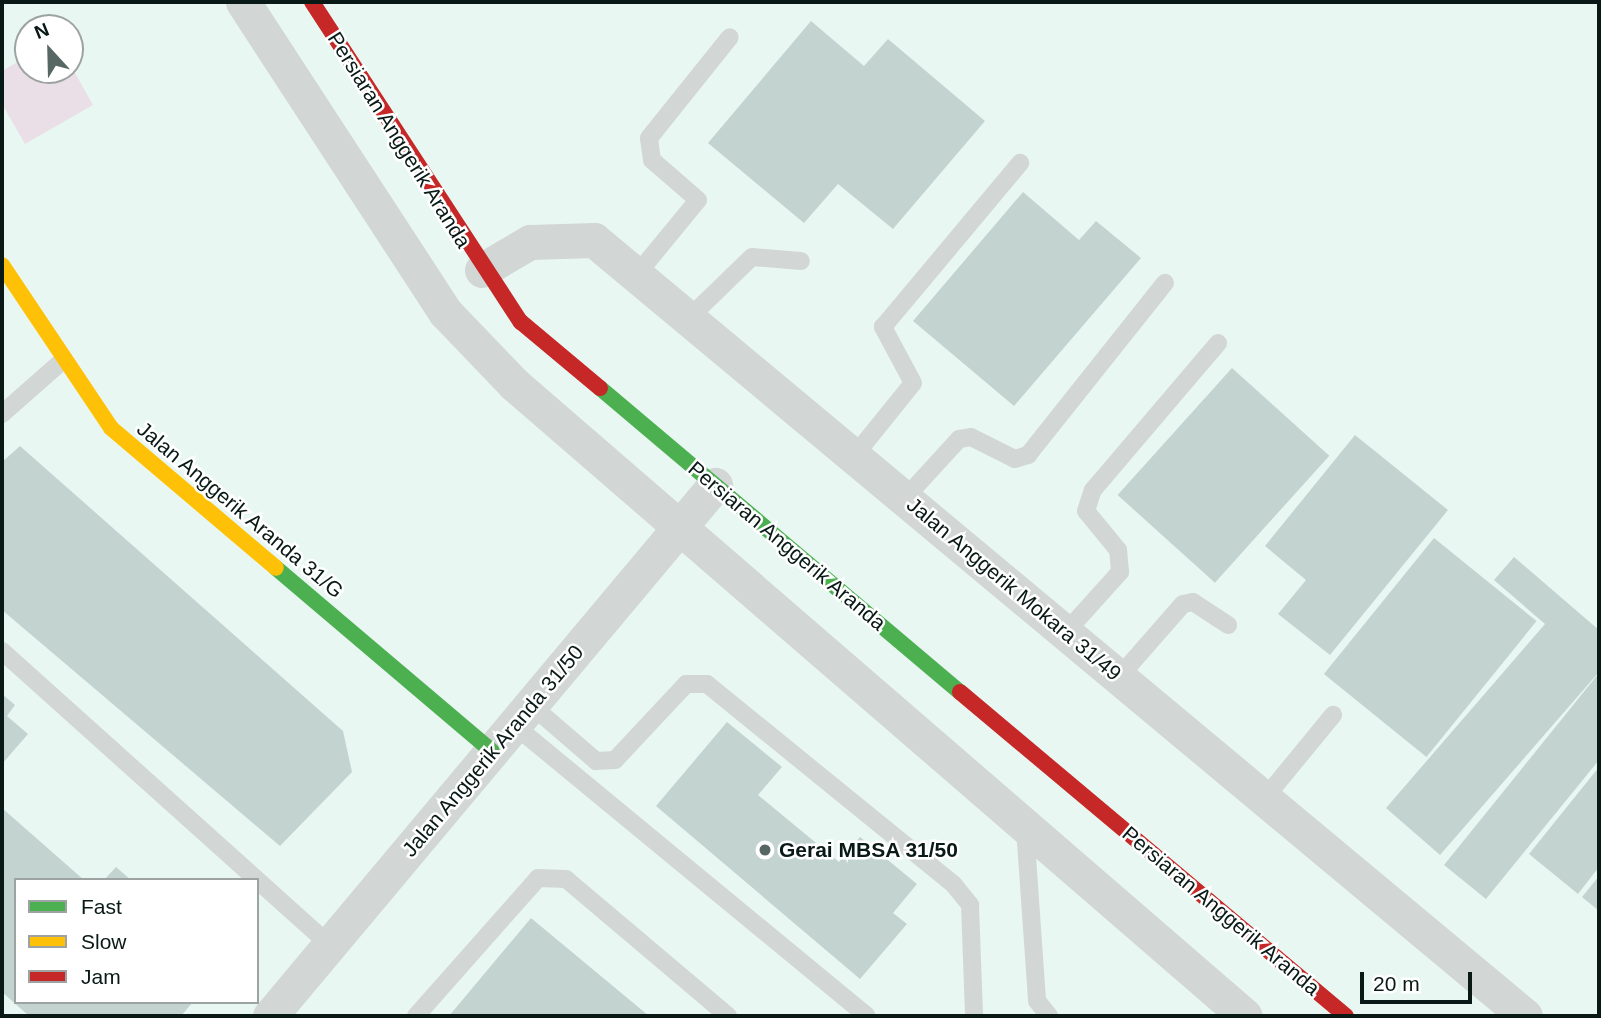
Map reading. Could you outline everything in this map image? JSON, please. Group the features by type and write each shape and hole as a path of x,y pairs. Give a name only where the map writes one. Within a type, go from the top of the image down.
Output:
{"street":[{"path":"243,2 445,312 514,384 1245,1016"},
{"name":"Persiaran Anggerik Aranda","path":"312,2 482,270 521,322 1346,1016"},
{"name":"Jalan Anggerik Mokara 31/49","path":"482,270 530,242 561,236 594,240 691,317 1524,1016"},
{"name":"Jalan Anggerik Aranda 31/G","path":"2,265 61,362 111,428 492,751"},
{"name":"Jalan Anggerik Aranda 31/50","path":"270,1016 715,485"}],"lane":[{"path":"638,273 698,200 652,160 649,138 730,37"},
{"path":"855,455 913,383 883,327 1020,163"},
{"path":"691,317 752,257 801,261"},
{"path":"905,498 959,439 971,437 1015,459 1028,455 1165,283"},
{"path":"1066,632 1120,572 1118,551 1086,511 1093,490 1218,343"},
{"path":"2,414 61,362"},
{"path":"1119,677 1183,604 1193,602 1228,625"},
{"path":"2,651 255,878"},
{"path":"523,715 596,761 615,760 686,684 707,684 962,895 970,905 974,1016"},
{"path":"523,715 867,1016"},
{"path":"1264,799 1333,715"},
{"path":"1025,827 1037,1002 1049,1016"},
{"path":"416,1016 538,878 566,879 728,1016"},
{"path":"259,881 330,945"}],"shaded area":[{"path":"14,64 14,84 81,84 93,105 25,144 2,104 2,71"}],"building":[{"path":"811,21 864,66 888,39 985,121 893,229 838,184 804,223 708,143"},
{"path":"1023,192 1079,240 1096,221 1141,258 1014,406 913,321"},
{"path":"1232,368 1329,456 1215,583 1118,495"},
{"path":"1355,435 1448,510 1330,655 1278,614 1306,580 1265,546"},
{"path":"20,446 343,731 352,772 280,846 2,610 2,462"},
{"path":"1434,538 1537,621 1426,757 1324,674"},
{"path":"1514,557 1599,630 1599,672 1440,855 1386,808 1545,624 1494,580"},
{"path":"1599,673 1599,760 1486,899 1444,865"},
{"path":"2,694 15,705 7,716 28,734 2,764"},
{"name":"Gerai MBSA 31/50","path":"727,722 782,767 758,795 839,862 860,837 917,884 893,913 907,924 860,979 656,806"},
{"path":"1599,767 1599,867 1578,894 1529,854"},
{"path":"2,808 82,878 14,878 14,1003 2,992"},
{"path":"116,867 129,878 106,878"},
{"path":"1599,876 1599,911 1582,897"},
{"path":"531,918 649,1016 449,1016"},
{"path":"16,1004 191,1004 181,1016 29,1016"}],"traffic: fast":[{"path":"600,388 960,692"},
{"path":"276,568 492,751"}],"traffic: slow":[{"path":"2,265 111,428 276,568"}],"traffic: jam":[{"path":"312,2 521,322 600,388"},
{"path":"960,692 1346,1016"}],"place":[{"name":"Gerai MBSA 31/50","path":"765,850"}]}
